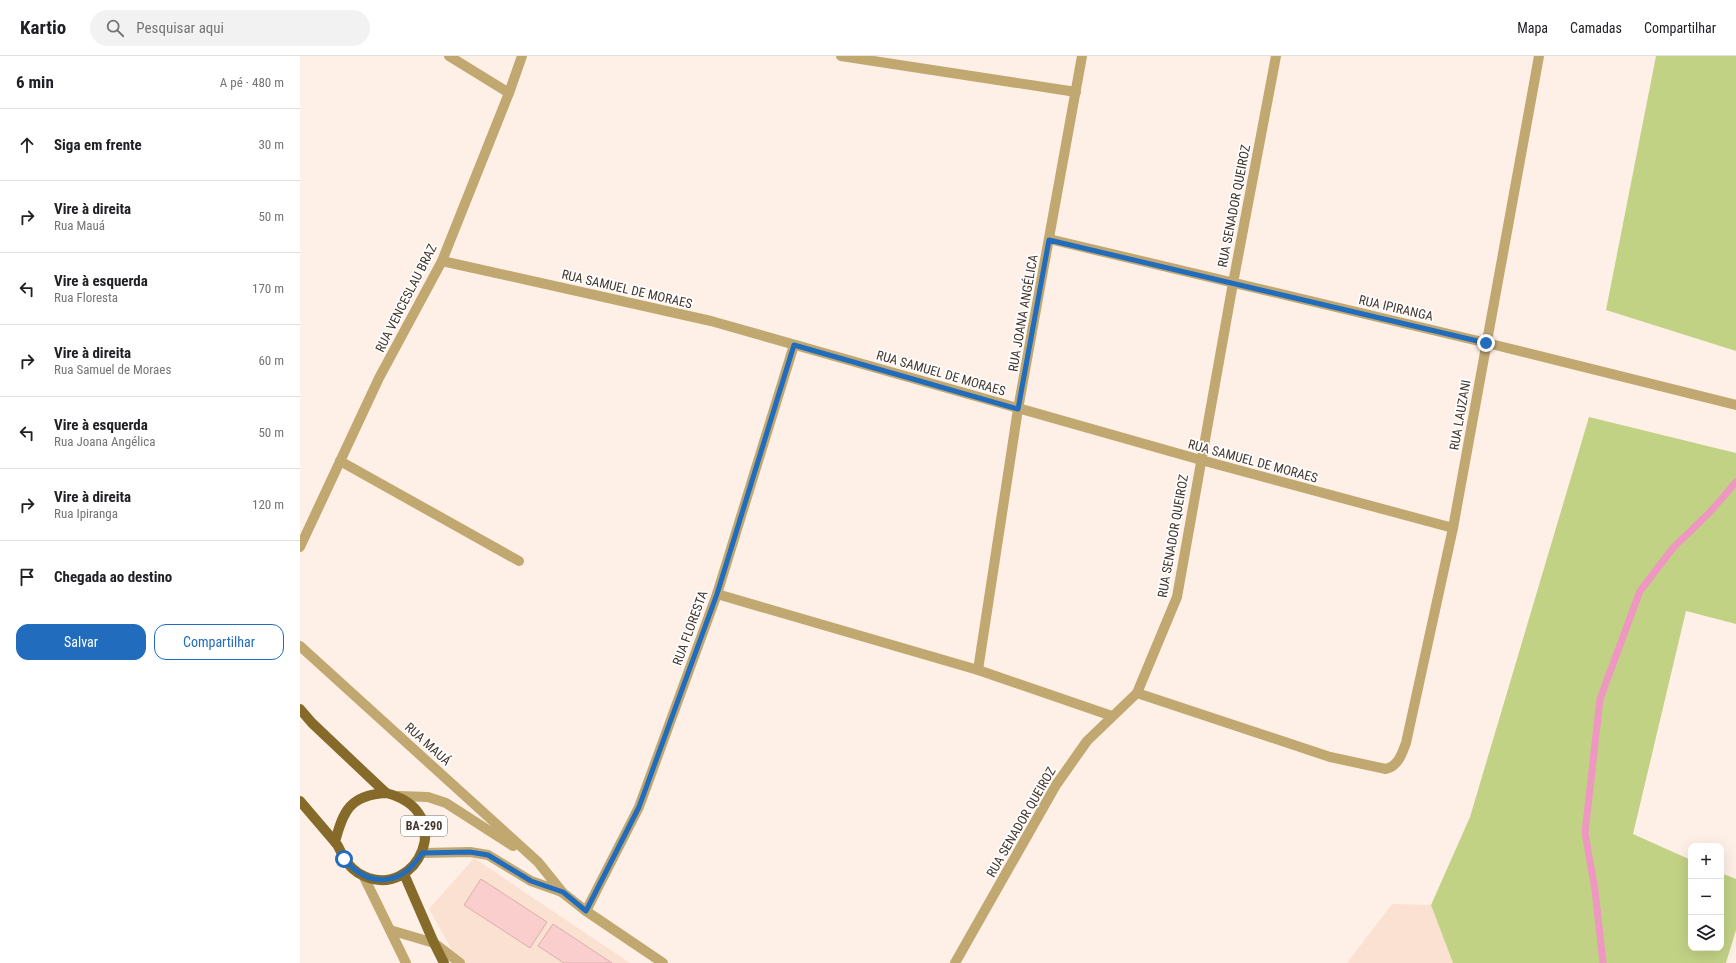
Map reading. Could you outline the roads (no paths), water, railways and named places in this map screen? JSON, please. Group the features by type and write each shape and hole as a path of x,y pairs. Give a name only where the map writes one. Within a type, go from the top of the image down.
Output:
{"main road":[{"path":"300,709 312,723 386,793"},
{"name":"BA-290","path":"335,842 341,819 348,807 359,799 372,794 386,793 399,796 411,803 420,814 424,827 425,840 422,853 414,865 404,874"},
{"path":"300,801 339,846 344,859 353,869 364,876 378,880 392,879 404,874 444,963"}],"street":[{"path":"449,56 509,93"},
{"name":"RUA VENCESLAU BRAZ","path":"300,547 379,378 442,261 509,93 522,56"},
{"path":"841,56 1076,92"},
{"name":"RUA JOANA ANGÉLICA","path":"978,670 1018,409 1082,56"},
{"name":"RUA SENADOR QUEIROZ","path":"955,963 1056,785 1087,741 1137,693 1178,597 1200,460 1276,56"},
{"name":"RUA LAUZANI","path":"1137,693 1330,757 1386,769 1396,764 1406,743 1453,528 1539,56"},
{"name":"RUA IPIRANGA","path":"1049,240 1486,343 1736,406"},
{"name":"RUA SAMUEL DE MORAES","path":"442,261 711,321 1200,460 1453,528"},
{"name":"RUA FLORESTA","path":"586,911 639,807 717,594 794,345"},
{"path":"340,461 519,561"},
{"path":"717,594 978,670 1112,716"},
{"name":"RUA MAUÁ","path":"300,646 538,862 563,892 586,911 663,963"},
{"name":"RUA MAUÁ","path":"399,796 428,797 446,803 538,862"},
{"name":"RUA MAUÁ","path":"422,853 470,852 488,855 531,881 563,892"},
{"path":"364,876 406,963"},
{"path":"390,930 434,943 460,963"}],"waterway":[{"path":"1603,963 1595,890 1585,833 1600,699 1640,591 1673,548 1710,512 1736,482"}]}
